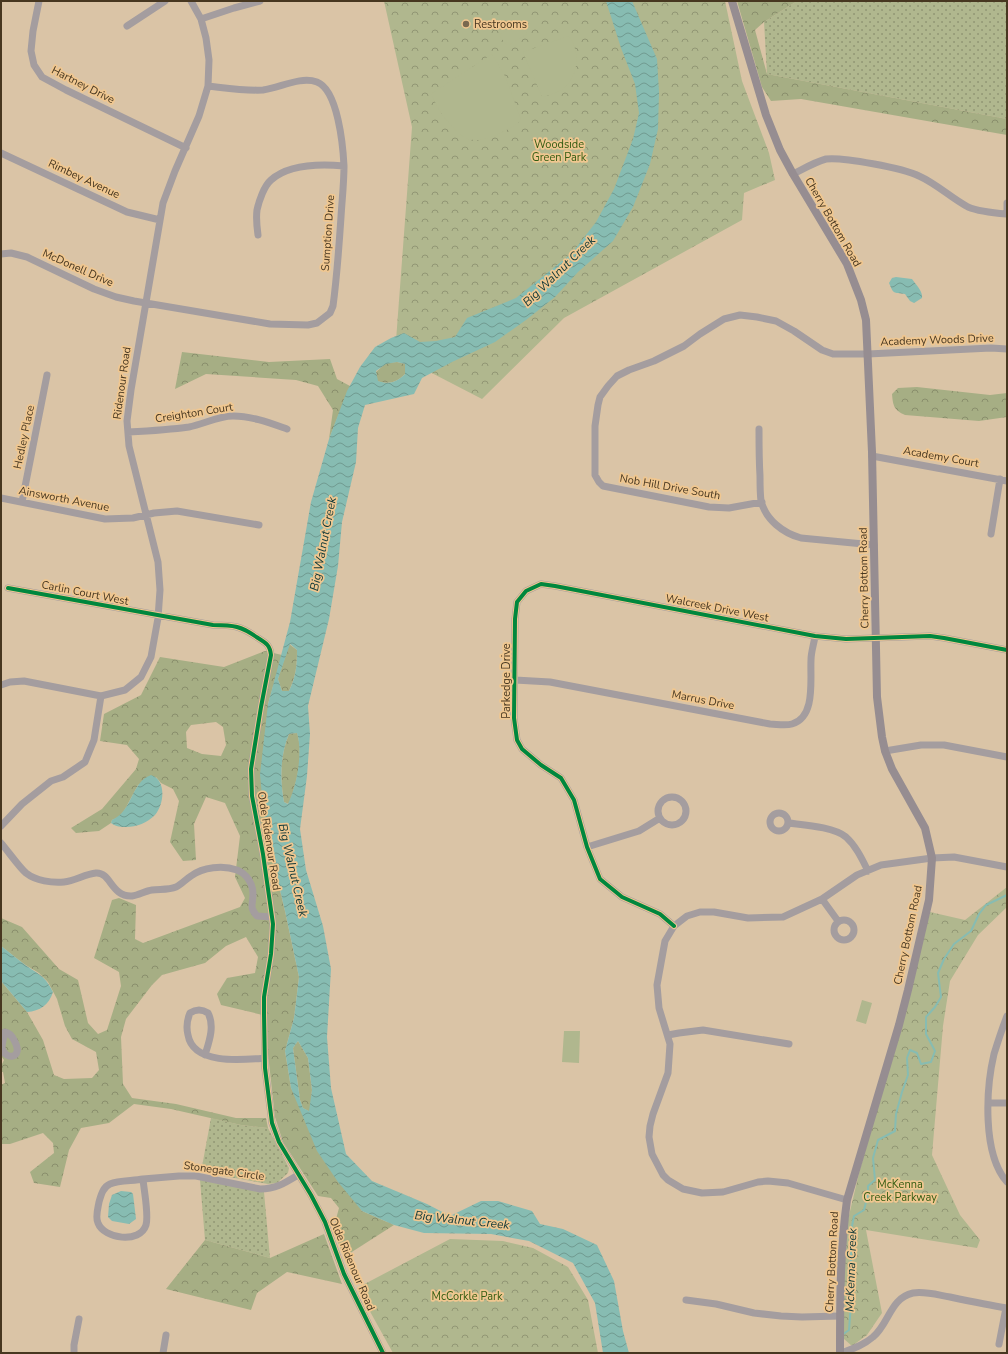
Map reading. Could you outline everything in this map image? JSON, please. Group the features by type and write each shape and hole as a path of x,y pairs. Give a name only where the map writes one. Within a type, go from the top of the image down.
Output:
{"main road":[{"name":"Cherry Bottom Road","path":"732,1 766,115 780,150 847,264 863,306 866,320 872,456 877,697 885,751 892,769 925,828 932,858 929,900 908,990 847,1200 843,1229 840,1353"}],"street":[{"name":"Hartney Drive","path":"39,1 31,51 34,65 42,77 186,148"},
{"path":"127,26 165,1"},
{"name":"Ridenour Road","path":"1,685 10,682 24,681 101,696 123,691 141,677 151,656 158,616 160,590 158,562 134,467 127,421 163,203 199,116 208,86 209,60 206,38 200,19 191,1"},
{"path":"200,19 260,1"},
{"name":"Sumption Drive","path":"146,303 281,325 317,323 330,313 333,306 344,166 341,136 331,95 318,83 312,81 298,82 262,90 243,90 208,86"},
{"name":"Rimbey Avenue","path":"1,153 127,212 160,220"},
{"path":"793,174 824,160 835,158 892,168 918,175 935,184 949,195 969,207 988,213 1007,213 1007,203"},
{"path":"258,236 257,212 264,191 270,180 281,173 309,165 344,166"},
{"name":"McDonell Drive","path":"1,254 11,253 27,257 94,288 116,296 146,303"},
{"name":"Academy Woods Drive","path":"599,482 595,475 595,426 600,397 617,376 654,361 684,346 724,319 740,315 776,321 822,350 832,354 868,354 991,348 1007,349"},
{"name":"Hedley Place","path":"22,502 47,375"},
{"name":"Creighton Court","path":"128,432 167,430 233,416 258,420 287,429"},
{"path":"759,429 762,502 768,516 774,523 791,535 811,540 874,545"},
{"name":"Academy Court","path":"872,456 1004,480"},
{"path":"991,534 1004,480"},
{"name":"Nob Hill Drive South","path":"599,482 603,486 710,507 729,508 762,502"},
{"name":"Ainsworth Avenue","path":"1,498 105,519 134,518 177,511 259,525"},
{"name":"Parkedge Drive","path":"555,586 541,584 531,588 526,591 517,602 515,619 514,718 517,740 522,749 541,765 561,778 574,800 587,847 600,879 622,897 660,914 674,926"},
{"name":"Walcreek Drive West","path":"555,586 815,636 846,639 930,636 1007,650"},
{"name":"Carlin Court West","path":"8,588 213,626 237,626 247,630"},
{"name":"Olde Ridenour Road","path":"247,630 266,643 270,648 271,655 259,714 251,769 252,796 263,854 272,917 272,954 264,997 265,1058 272,1123 279,1142 311,1195 324,1222 344,1274 383,1353"},
{"name":"Marrus Drive","path":"515,680 550,682 770,724 791,724 801,720 807,711 811,695 811,658 815,636"},
{"path":"1,826 22,804 50,782 63,777 85,762 94,740 101,696"},
{"path":"885,751 921,745 944,745 1007,757"},
{"path":"587,847 639,831 660,818"},
{"path":"789,823 833,831 845,837 859,853 868,871"},
{"path":"1,843 26,873 45,882 65,882 98,873 104,875 119,893 131,896 152,890 177,887 192,875 212,868 237,870 245,875 250,883 253,894 251,904 252,911 258,916 272,917"},
{"path":"847,1200 799,1186 778,1182 758,1182 723,1192 702,1194 683,1189 668,1180 663,1175 656,1164 651,1150 649,1137 653,1114 668,1072 670,1044 659,1008 657,985 665,941 674,926 687,916 700,912 714,912 748,918 783,917 822,899 857,875 881,865 932,858 960,858 1007,867"},
{"path":"822,899 838,921"},
{"path":"205,1055 211,1030 211,1023 208,1013 203,1010 197,1010 190,1013 187,1024 187,1033 190,1042 195,1049 205,1055 212,1058 265,1058"},
{"path":"1007,1016 999,1036 994,1055 990,1077 988,1103 989,1134 992,1152 996,1165 1007,1182"},
{"path":"668,1036 679,1032 703,1030 789,1044"},
{"path":"988,1103 1007,1104"},
{"name":"Stonegate Circle","path":"143,1179 147,1218 146,1226 142,1233 135,1237 127,1237 111,1234 103,1230 98,1223 97,1214 103,1189 108,1184 143,1179 196,1176 260,1189 270,1189 298,1174"},
{"path":"840,1353 861,1345 874,1337 898,1301 913,1293 929,1293 1007,1308 1000,1344"},
{"path":"686,1300 716,1304 767,1315 802,1317 840,1316"},
{"path":"74,1353 79,1320"},
{"path":"163,1353 166,1336"}],"green space":[{"name":"Woodside Green Park","path":"384,1 725,1 742,81 769,153 775,180 744,193 742,220 564,318 482,399 395,354 412,127"},
{"path":"737,1 797,1 764,22 755,30 767,74 1007,119 1007,135 801,99 771,101 762,87"},
{"path":"797,1 1007,1 1007,119 767,74 764,22"},
{"path":"520,22 527,34 507,46 499,35"},
{"path":"569,36 573,42 576,55 573,76 565,87 554,94 542,97 523,52"},
{"path":"492,54 506,78 521,120 516,125 491,137 480,140 468,139 461,135 446,119 431,94"},
{"path":"182,352 269,362 330,359 337,379 350,386 329,439 333,410 318,386 296,380 206,374 175,389"},
{"path":"397,362 405,364 405,374 399,379 389,383 377,381 376,372 386,363"},
{"path":"917,387 990,395 1007,393 1007,417 979,421 905,415 898,411 894,405 892,394 898,388"},
{"path":"289,644 297,650 296,671 289,691 282,691 278,679"},
{"path":"265,651 282,655 268,704 270,848 299,977 294,1018 285,1051 291,1088 362,1211 394,1225 344,1257 333,1230 339,1208 331,1198 318,1196 283,1142 275,1117 268,1054 267,1016 221,1005 217,994 227,978 255,973 258,957 246,937 226,946 205,963 162,975 152,985 126,1019 121,1037 123,1084 132,1098 176,1104 236,1118 266,1118 268,1128 241,1125 171,1109 134,1104 109,1123 81,1128 69,1150 60,1187 34,1183 30,1172 54,1153 53,1143 43,1133 10,1144 1,1144 1,1085 5,1083 3,1072 1,1072 1,1066 4,1060 1,1056 1,981 27,1012 43,1040 54,1075 64,1079 92,1078 99,1070 96,1052 72,1039 65,1026 57,999 48,982 39,973 24,964 1,946 1,918 22,927 59,969 78,980 88,1023 98,1034 107,1030 121,986 119,972 94,958 112,900 119,898 136,905 135,939 143,943 240,907 245,898 235,877 240,836 225,803 206,797 194,824 196,860 183,861 170,842 179,801 173,789 161,783 156,777 138,785 124,811 119,817 112,820 111,823 99,831 76,833 71,828 102,809 136,769 139,759 127,745 100,741 104,714 141,695 160,657 224,667","holes":["216,722 223,727 226,745 221,756 202,754 187,748 186,732 191,725"]},
{"path":"297,733 300,750 299,768 295,787 289,804 284,802 281,776 282,759 289,734"},
{"name":"McKenna Creek Parkway","path":"1007,887 1007,907 978,935 950,981 943,1026 932,1155 960,1215 980,1240 977,1248 866,1230 882,1313 867,1335 852,1346 844,1339 844,1278 847,1224 859,1173 904,1014 930,912 965,920"},
{"path":"862,1000 872,1003 866,1024 856,1021"},
{"path":"564,1031 580,1031 579,1063 562,1062"},
{"path":"298,1041 308,1058 312,1090 310,1112 303,1108 300,1100 293,1048"},
{"path":"211,1118 241,1125 268,1128 289,1168 288,1173 277,1183 268,1184 201,1172"},
{"path":"200,1180 264,1192 270,1258 205,1240"},
{"path":"324,1234 342,1284 287,1272 257,1293 251,1310 166,1289 205,1240 270,1258"},
{"name":"McCorkle Park","path":"450,1239 503,1241 533,1248 568,1267 588,1300 598,1353 393,1353 357,1288"}],"water":[{"name":"Big Walnut Creek","path":"606,1 632,1 657,59 659,92 658,129 650,164 633,207 613,241 578,272 555,297 495,342 422,378 414,394 365,405 358,428 356,462 342,522 338,566 329,619 308,706 310,734 307,776 300,829 306,870 323,926 331,969 327,1037 331,1088 346,1154 372,1181 427,1204 450,1216 481,1201 498,1201 532,1211 540,1224 563,1229 597,1245 614,1281 623,1331 629,1353 603,1353 595,1303 573,1263 529,1241 491,1234 424,1233 394,1225 362,1211 338,1182 317,1151 291,1088 285,1051 294,1018 299,977 270,848 263,807 260,774 268,704 290,622 311,502 329,439 347,391 360,367 375,347 404,333 420,342 436,341 455,337 467,318 516,298 572,253 596,222 614,189 633,139 639,113 635,84 621,48","holes":["397,362 405,364 405,374 393,382 386,383 378,381 376,371 386,364","290,644 297,650 297,655 295,676 289,691 282,691 278,679","297,733 299,741 299,759 294,788 288,804 284,802 281,776 282,759 289,734","298,1041 308,1058 312,1090 309,1111 303,1108 300,1100 293,1048"]},
{"path":"892,278 912,279 920,290 922,298 914,303 910,301 905,294 896,293 893,291 889,283"},
{"path":"151,775 160,782 162,787 162,799 155,815 142,824 134,826 120,827 111,823 112,820 119,816 124,810 139,784"},
{"path":"1,946 41,975 47,982 53,992 46,1004 40,1009 27,1012 1,981"},
{"path":"121,1191 131,1192 133,1194 136,1219 129,1224 112,1221 108,1217 109,1204 112,1195"}],"waterway":[{"name":"McKenna Creek","path":"842,1335 849,1330 851,1303 851,1231 854,1216 864,1210 868,1194 868,1186 875,1180 873,1158 878,1140 895,1131 896,1114 908,1075 907,1058 910,1050 917,1053 921,1064 931,1062 935,1051 926,1034 926,1017 941,997 938,973 944,959 954,944 971,931 979,914 986,905 1007,895"}],"cycle path":[{"path":"674,926 660,914 622,897 600,879 587,847 574,800 561,778 541,765 522,749 517,740 514,718 515,619 517,602 526,591 541,584 555,586 815,636 846,639 930,636 1007,650"},
{"path":"8,588 213,625 237,627 252,634 269,647 271,655 251,769 252,796 263,854 273,924 271,954 264,997 265,1068 272,1123 279,1142 311,1195 325,1222 344,1274 383,1353"}],"place":[{"name":"Restrooms","path":"466,24"}]}
